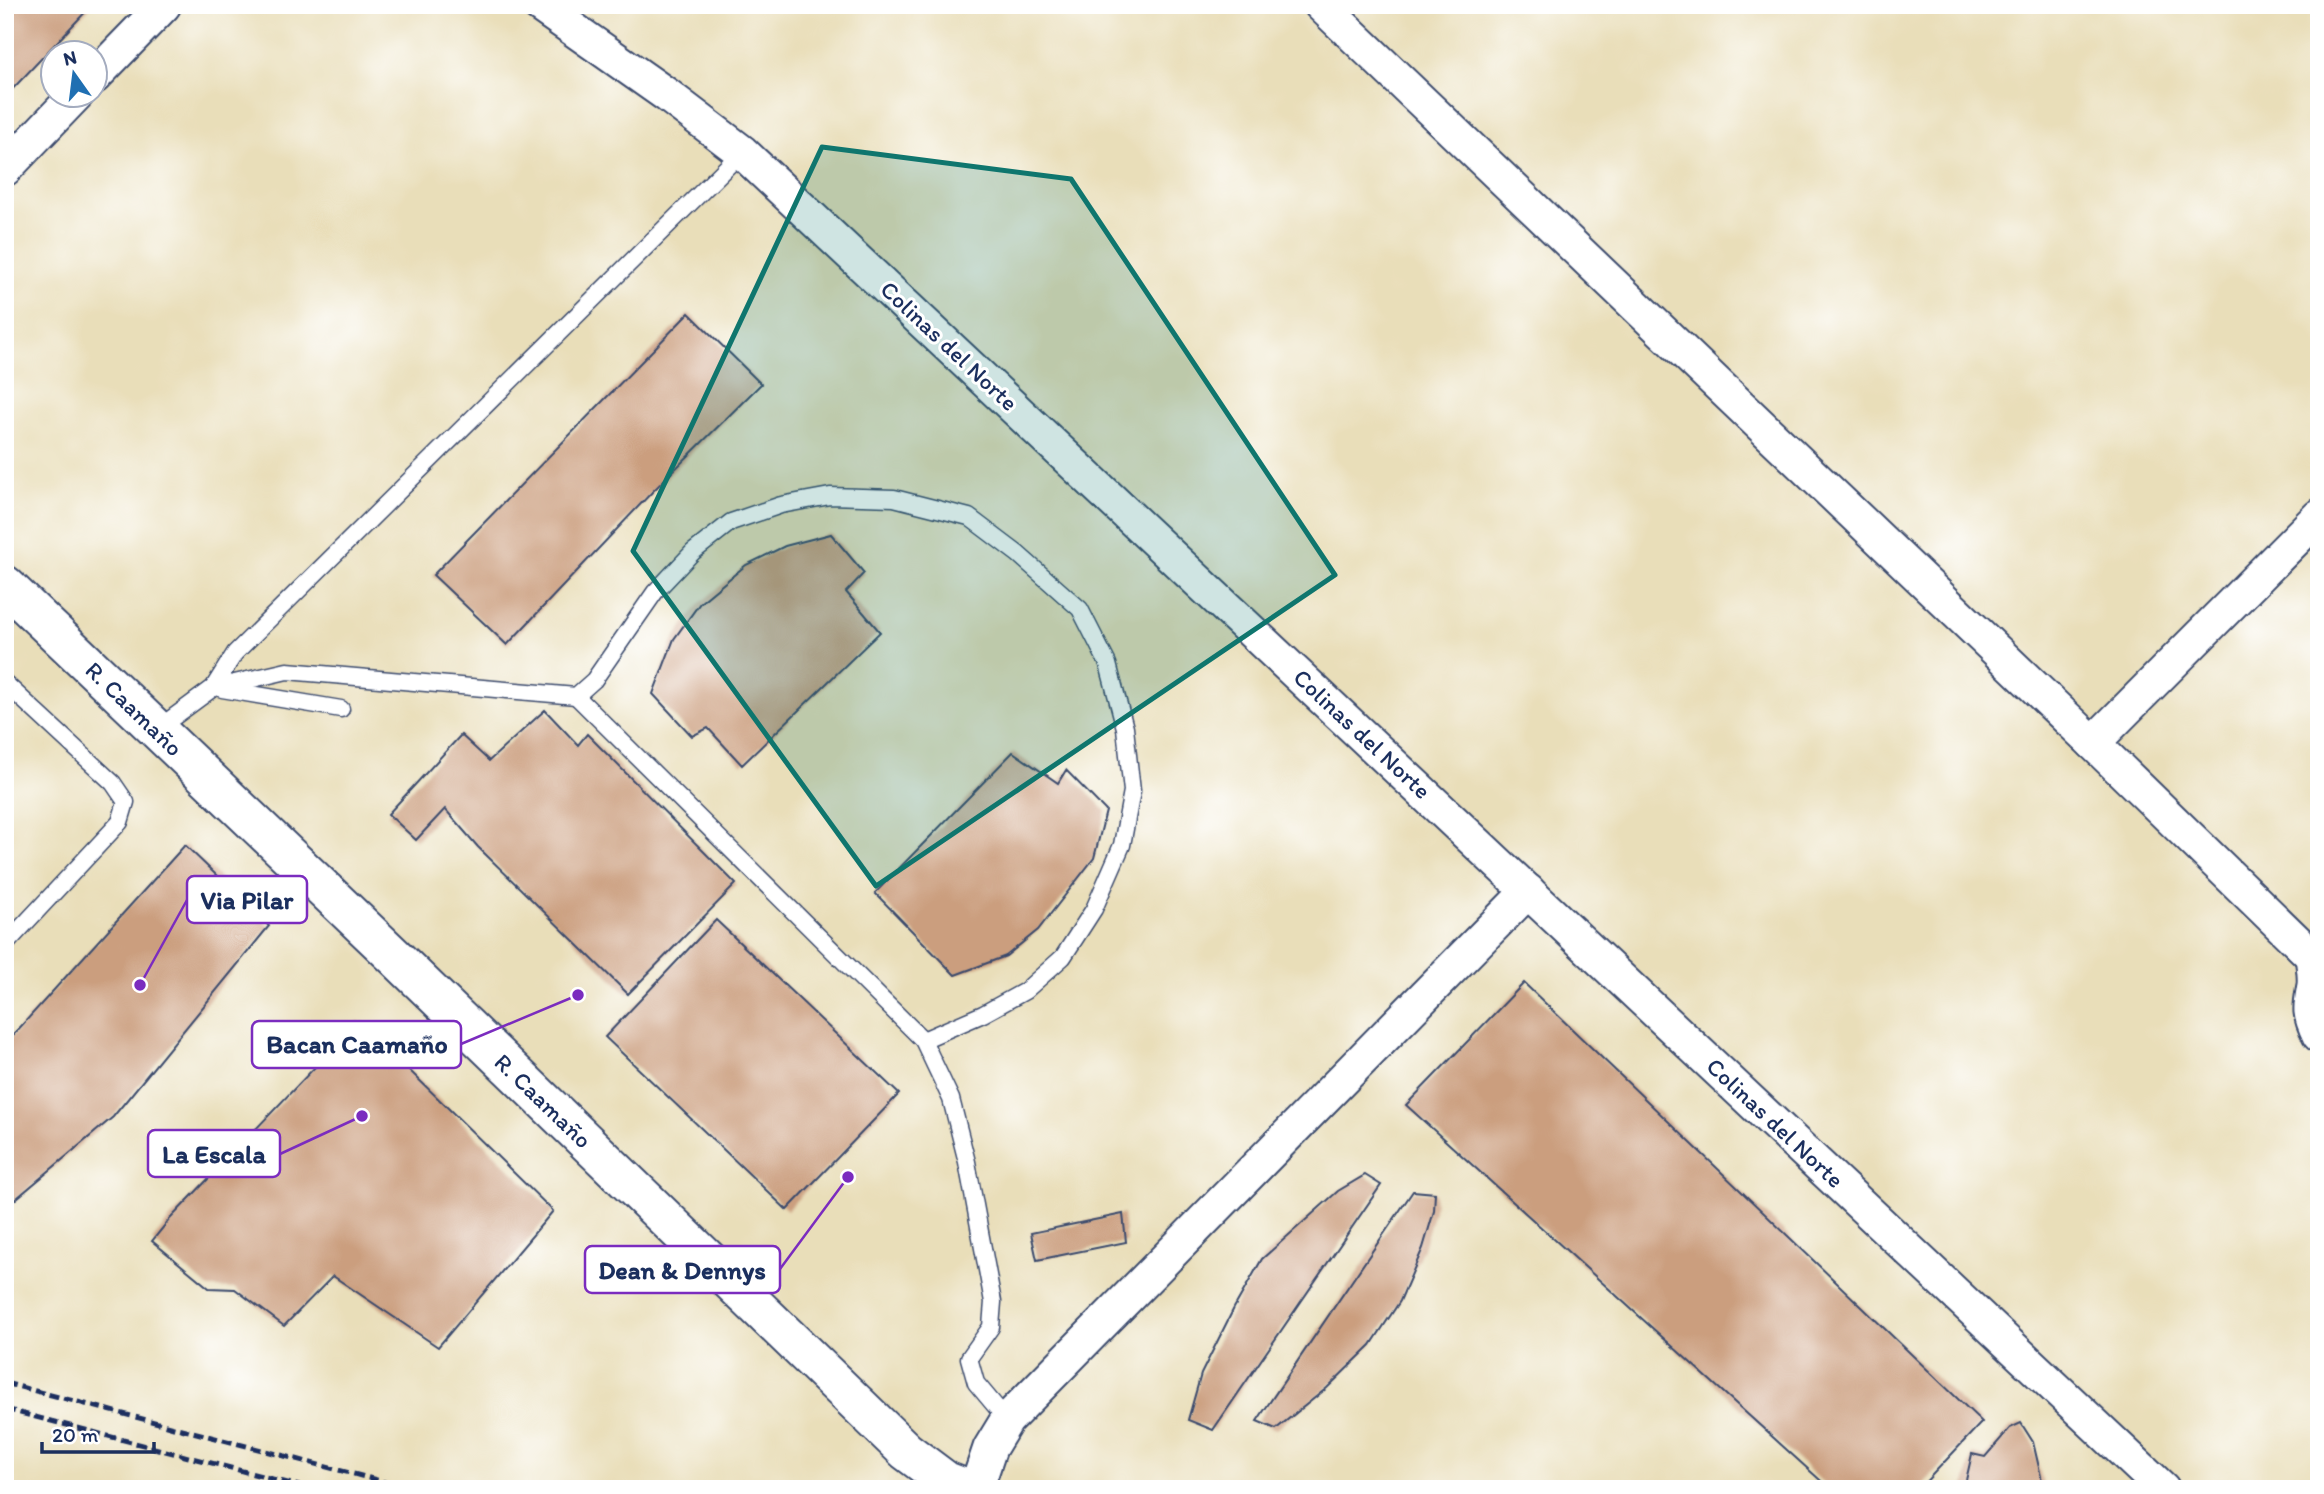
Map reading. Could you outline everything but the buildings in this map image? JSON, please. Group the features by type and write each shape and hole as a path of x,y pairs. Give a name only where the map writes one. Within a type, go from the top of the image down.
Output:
{"street":[{"path":"108,63 164,5"},
{"name":"Colinas del Norte","path":"539,5 667,95 742,152 2163,1489"},
{"path":"1321,5 2316,956 2315,982 2310,1002 2312,1021 2319,1035"},
{"path":"5,169 64,108"},
{"path":"2093,743 2319,516"},
{"name":"R. Caamaño","path":"5,586 394,956 906,1451 946,1481 967,1489"},
{"path":"976,1489 990,1448 1007,1420 1528,891"}],"lane":[{"path":"156,730 213,688 235,653 742,152"},
{"path":"576,696 594,680 655,592 693,552 732,522 781,505 817,498 894,498 969,517 1018,554 1080,609 1108,664 1125,728 1132,791 1122,845 1094,909 1063,957 1025,991 983,1014 923,1040"},
{"path":"213,688 287,671 576,696 923,1040 951,1099 967,1162 993,1302 991,1327 970,1358 976,1383 1007,1420"},
{"path":"5,684 113,783 126,802 120,822 5,945"},
{"path":"213,688 341,709"}],"highlighted area":[{"path":"822,147 1071,179 1335,575 876,886 633,551"}],"railway":[{"path":"5,1383 411,1489"},
{"path":"5,1409 311,1489"}],"place":[{"name":"Via Pilar","path":"140,985"},
{"name":"Bacan Caamaño","path":"578,995"},
{"name":"La Escala","path":"362,1116"},
{"name":"Dean & Dennys","path":"848,1177"}]}
